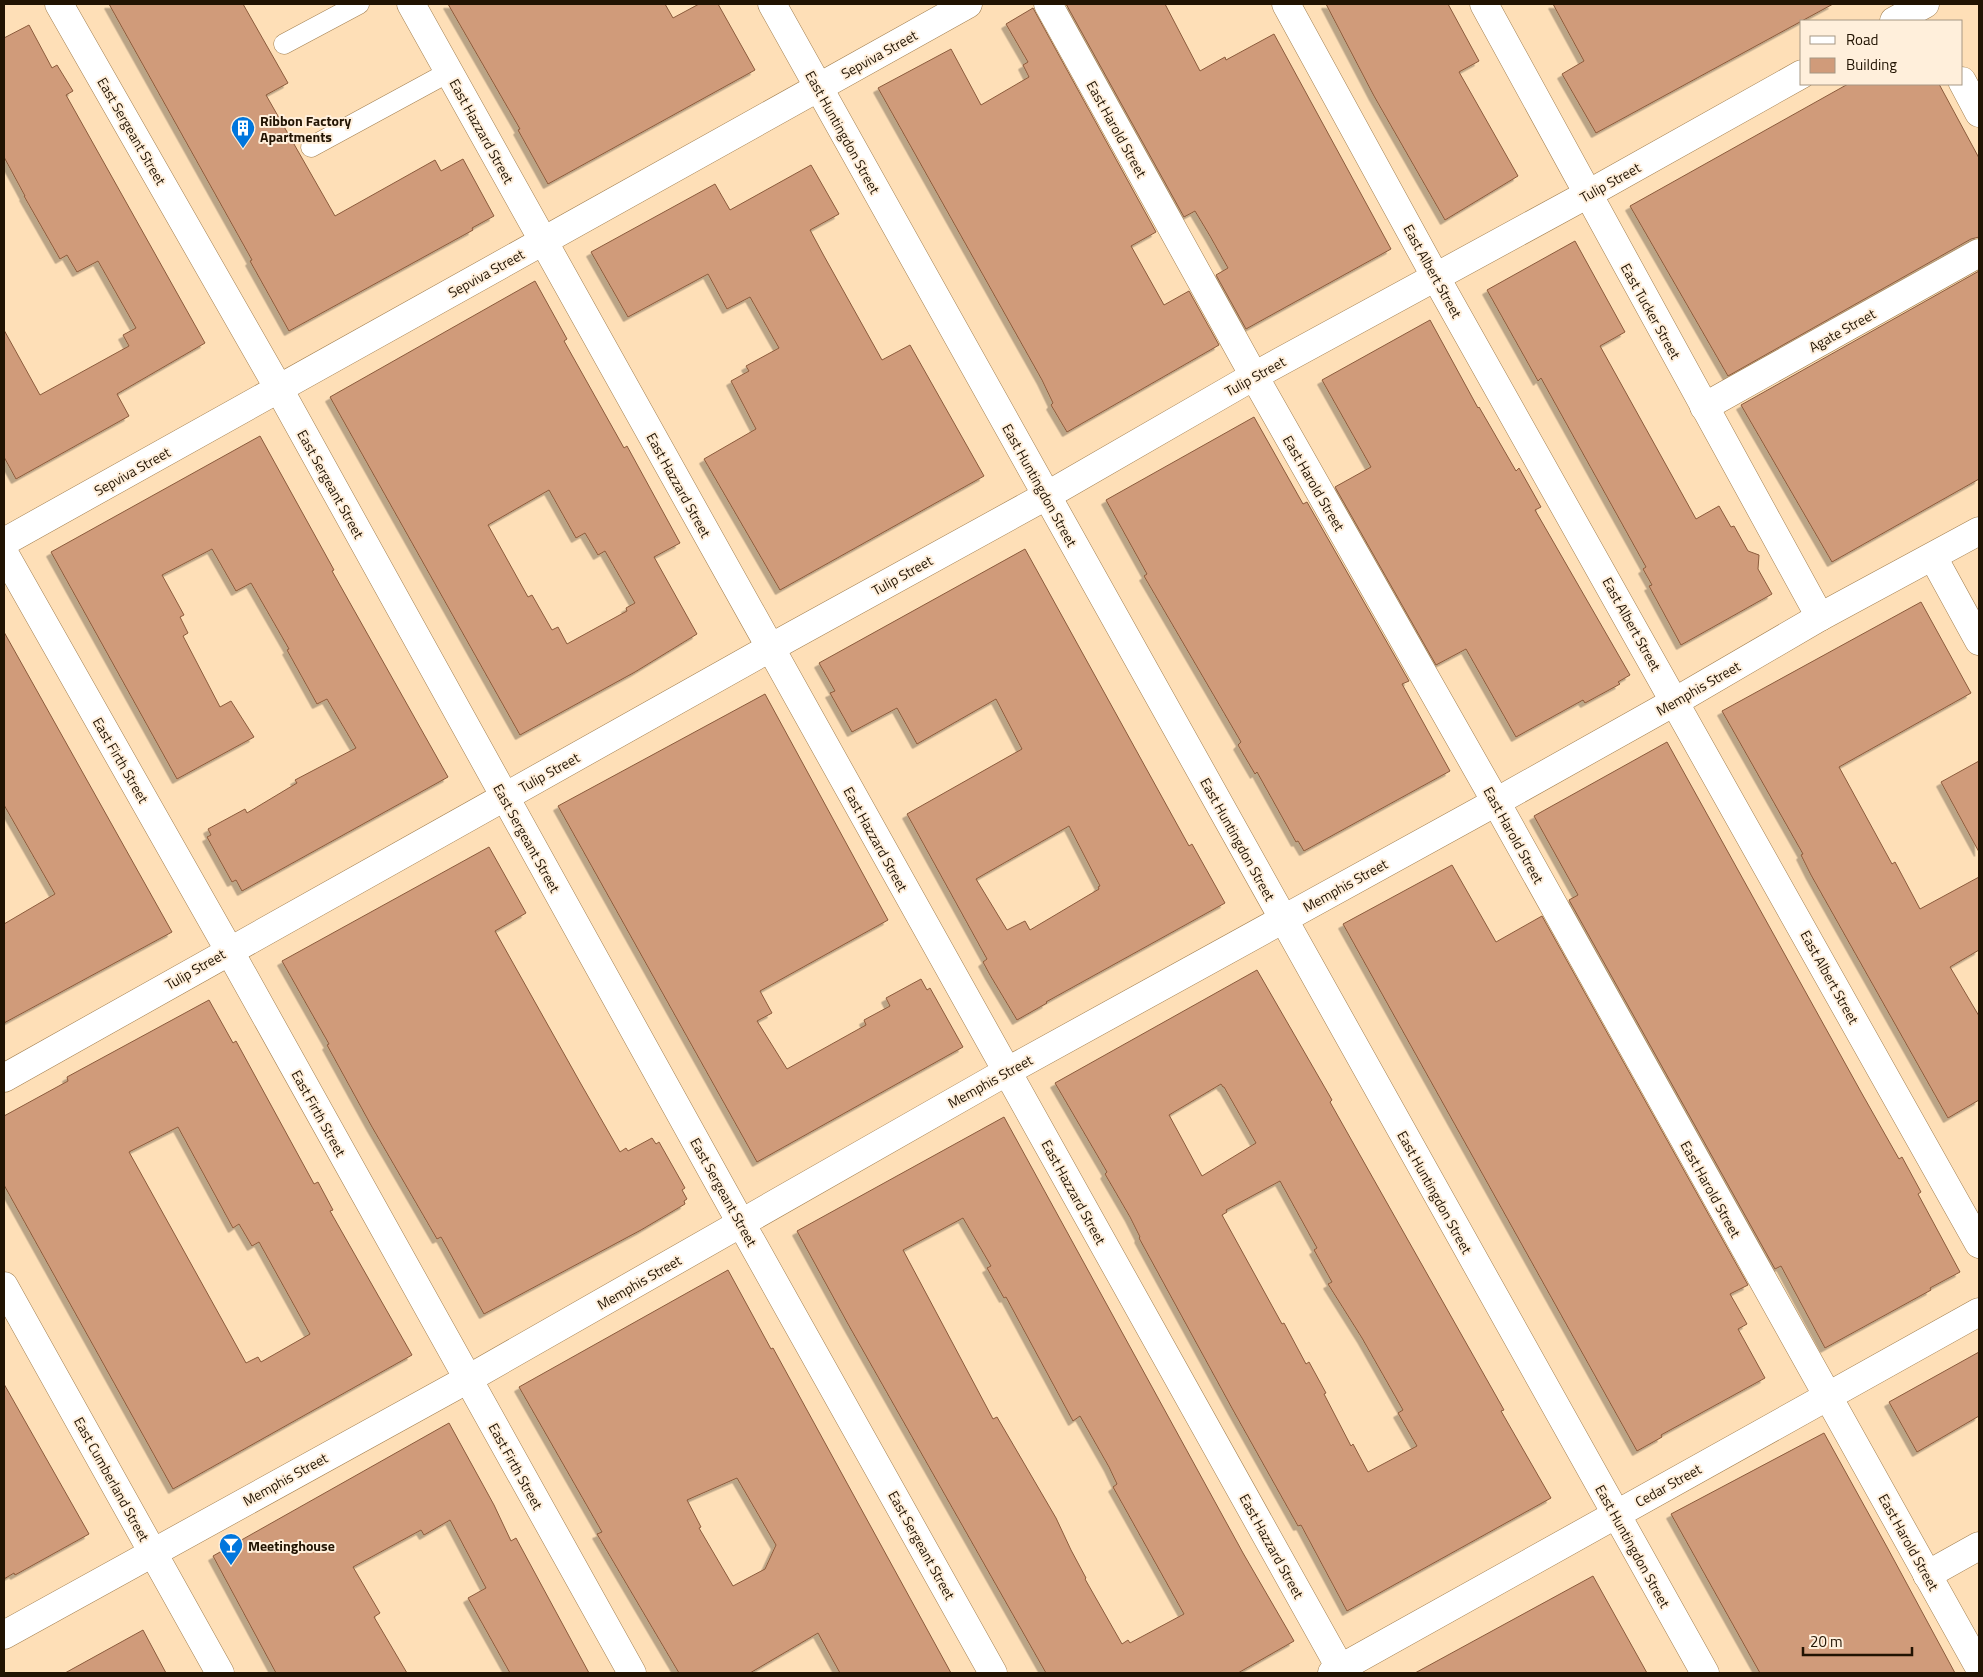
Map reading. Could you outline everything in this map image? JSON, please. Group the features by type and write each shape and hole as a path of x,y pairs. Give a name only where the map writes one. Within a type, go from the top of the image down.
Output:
{"street":[{"name":"East Sergeant Street","path":"59,4 279,389 741,1224 993,1673"},
{"name":"East Hazzard Street","path":"411,4 1338,1672"},
{"name":"East Huntingdon Street","path":"772,4 1704,1673"},
{"name":"Sepviva Street","path":"4,542 968,4"},
{"name":"East Harold Street","path":"1048,4 1254,376 1496,802 1979,1667"},
{"name":"East Albert Street","path":"1286,4 1436,276 1979,1244"},
{"name":"East Tucker Street","path":"1484,4 1820,617"},
{"path":"1897,20 1925,10"},
{"name":"Tulip Street","path":"4,1078 229,950 1046,496 1254,376 1588,194 1800,75"},
{"path":"1963,83 1979,113"},
{"name":"Agate Street","path":"1704,407 1979,253"},
{"name":"Memphis Street","path":"4,1635 468,1379 1006,1072 1496,802 1676,701 1820,617 1979,531"},
{"name":"East Firth Street","path":"4,553 229,950 632,1673"},
{"path":"1933,557 1979,641"},
{"name":"East Cumberland Street","path":"4,1286 220,1673"},
{"name":"Cedar Street","path":"1338,1672 1616,1514 1979,1312"},
{"path":"1927,1575 1979,1546"}],"lane":[{"path":"284,44 359,4"},
{"path":"310,147 449,72"}],"building":[{"path":"109,4 243,4 288,83 266,95 335,216 435,160 441,171 463,159 494,216 472,228 473,230 289,331 250,261 252,260"},
{"path":"448,4 665,4 673,18 699,4 718,4 755,70 548,184 518,130 520,129"},
{"path":"1066,4 1165,4 1200,71 1225,57 1226,60 1274,34 1391,249 1246,329 1216,275 1228,268 1195,211 1184,217"},
{"path":"1326,4 1448,4 1479,61 1459,72 1518,176 1445,220 1374,96"},
{"path":"1553,4 1833,4 1804,20 1800,20 1800,22 1596,133 1562,74 1584,61"},
{"path":"1033,8 1156,232 1131,246 1164,305 1189,291 1219,345 1067,432 1051,405 1053,403 1042,380 878,88 951,49 981,105 1029,77 1023,65 1028,62 1006,24"},
{"path":"29,25 52,68 57,65 73,91 66,95 205,343 117,394 129,416 16,479 4,457 4,330 40,395 129,346 123,335 136,328 98,261 77,272 67,255 60,259 4,157 4,38"},
{"path":"1846,85 1940,85 1979,158 1979,237 1971,239 1728,376 1630,206"},
{"path":"811,165 839,214 810,230 824,256 882,360 910,345 984,476 780,590 704,459 756,429 731,381 749,371 746,366 779,348 750,297 727,309 708,274 628,317 591,252 715,184 730,210"},
{"path":"1575,241 1625,332 1600,346 1696,519 1719,506 1731,527 1734,526 1748,551 1759,555 1758,569 1772,594 1681,645 1649,586 1652,585 1643,569 1646,567 1541,378 1538,381 1487,290"},
{"path":"1979,271 1979,479 1832,562 1741,405"},
{"path":"535,281 567,339 564,341 624,448 627,446 680,543 654,557 697,634 635,672 520,735 330,397","holes":["549,490 576,538 585,533 598,555 605,551 635,603 626,608 627,611 567,644 558,627 552,630 532,595 528,597 488,525"]},
{"path":"1430,320 1478,408 1516,471 1519,468 1541,507 1535,510 1630,675 1618,682 1620,684 1585,703 1583,700 1516,737 1466,649 1436,665 1335,487 1371,467 1322,380"},
{"path":"1254,417 1303,504 1307,502 1409,681 1402,684 1450,771 1304,851 1298,841 1296,842 1257,772 1255,774 1238,745 1241,742 1144,576 1147,574 1106,500"},
{"path":"260,436 334,570 332,571 448,777 242,891 236,880 232,882 207,837 211,835 208,829 245,809 247,813 297,783 295,780 356,748 327,699 317,704 287,650 289,649 251,583 236,591 212,549 162,575 184,615 180,617 188,633 183,636 220,707 231,701 254,737 177,779 51,552"},
{"path":"1025,549 1189,846 1192,844 1225,903 1017,1020 983,962 987,959 907,814 1022,749 996,699 917,744 897,708 852,732 830,693 835,691 819,663","holes":["1069,826 1100,886 1098,887 1099,889 1030,930 1025,921 1007,930 976,879"]},
{"path":"1921,602 1971,693 1839,767 1892,864 1895,862 1920,909 1979,877 1979,950 1950,967 1979,1016 1979,1100 1948,1118 1811,875 1801,855 1803,854 1722,711"},
{"path":"4,632 172,932 4,1023 4,924 55,894 4,805"},
{"path":"765,694 888,920 760,991 772,1013 757,1021 787,1069 866,1025 864,1020 890,1006 886,998 921,979 927,990 930,988 963,1047 757,1162 558,806"},
{"path":"1667,742 1861,1092 1899,1159 1902,1157 1921,1192 1918,1194 1960,1272 1825,1348 1781,1266 1775,1269 1569,900 1578,895 1534,816"},
{"path":"1979,761 1979,852 1941,782"},
{"path":"489,847 526,913 495,931 581,1084 620,1152 626,1148 628,1151 652,1138 656,1144 659,1142 685,1188 682,1190 687,1199 684,1201 685,1204 641,1230 484,1314 441,1237 437,1239 372,1127 327,1045 329,1044 282,961"},
{"path":"1452,865 1496,942 1542,916 1748,1285 1730,1294 1747,1324 1738,1329 1765,1378 1661,1435 1662,1437 1637,1451 1343,924"},
{"path":"1257,970 1332,1100 1330,1102 1504,1410 1501,1411 1551,1498 1347,1611 1301,1525 1298,1526 1233,1410 1105,1174 1107,1172 1055,1083","holes":["1221,1084 1256,1143 1202,1176 1169,1115","1280,1181 1317,1248 1314,1250 1332,1282 1328,1284 1362,1338 1403,1410 1398,1413 1417,1446 1368,1472 1353,1444 1351,1446 1309,1362 1306,1364 1284,1323 1282,1324 1222,1215 1227,1212 1226,1210"]},
{"path":"209,1000 233,1043 236,1041 314,1184 318,1182 333,1210 330,1211 412,1355 173,1489 4,1185 4,1116 68,1081 67,1077","holes":["178,1127 233,1228 239,1224 252,1246 259,1242 310,1334 261,1362 258,1357 246,1363 129,1152"]},
{"path":"1004,1117 1243,1553 1294,1641 1238,1673 1046,1673 797,1231","holes":["963,1218 991,1266 987,1268 1004,1298 1006,1297 1073,1421 1080,1416 1109,1467 1117,1484 1113,1487 1184,1614 1130,1643 1128,1640 1122,1644 1085,1579 1056,1518 997,1417 993,1419 903,1250"]},
{"path":"728,1270 771,1349 773,1348 951,1673 840,1673 818,1633 750,1673 679,1673 597,1534 602,1532 519,1387","holes":["737,1478 776,1545 765,1569 733,1586 699,1528 701,1527 687,1500"]},
{"path":"1979,1352 1979,1416 1917,1452 1889,1402"},
{"path":"4,1384 89,1534 15,1575 14,1573 4,1579"},
{"path":"449,1423 494,1505 511,1541 516,1538 589,1673 510,1673 468,1598 486,1588 450,1520 424,1535 421,1530 353,1567 380,1613 374,1617 407,1673 276,1673 213,1556"},
{"path":"1824,1433 1955,1673 1760,1673 1671,1514"},
{"path":"1593,1576 1647,1673 1415,1673"},
{"path":"143,1630 166,1673 65,1673"}],"place":[{"name":"Ribbon Factory Apartments","path":"243,149"},
{"name":"Meetinghouse","path":"231,1566"}]}
